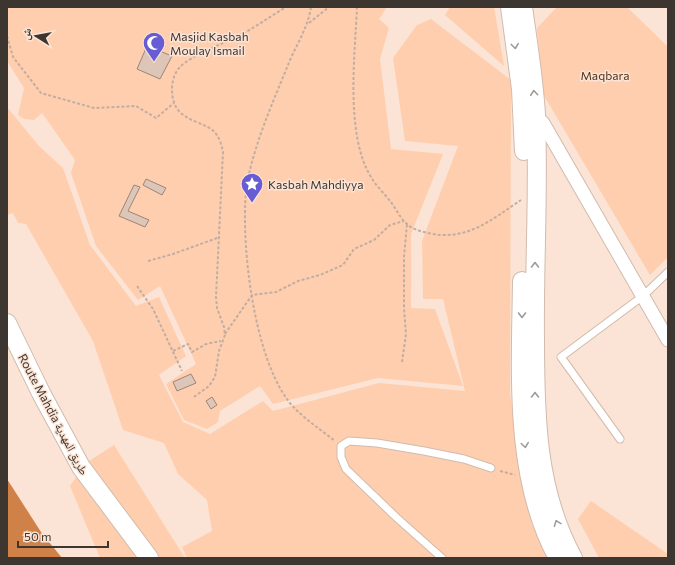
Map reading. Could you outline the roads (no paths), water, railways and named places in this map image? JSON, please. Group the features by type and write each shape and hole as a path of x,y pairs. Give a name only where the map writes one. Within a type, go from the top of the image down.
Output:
{"street":[{"path":"510,7 529,117 523,199 523,424 531,478 538,508 545,530 558,558"},
{"path":"523,7 529,117 536,422 545,484 550,503 556,523 573,558"},
{"path":"529,117 543,123 668,340"},
{"name":"Route Mahdia طريق المهدية","path":"7,323 41,393 80,467 149,558"}],"lane":[{"path":"620,439 561,357 643,296 668,272"},
{"path":"442,558 397,518 346,469 340,457 341,446 349,441 377,443 444,455 491,468"}],"place":[{"name":"Masjid Kasbah Moulay Ismail","path":"154,62"},
{"name":"Kasbah Mahdiyya","path":"252,204"}],"park label":[{"name":"Maqbara","path":"605,75"}]}
